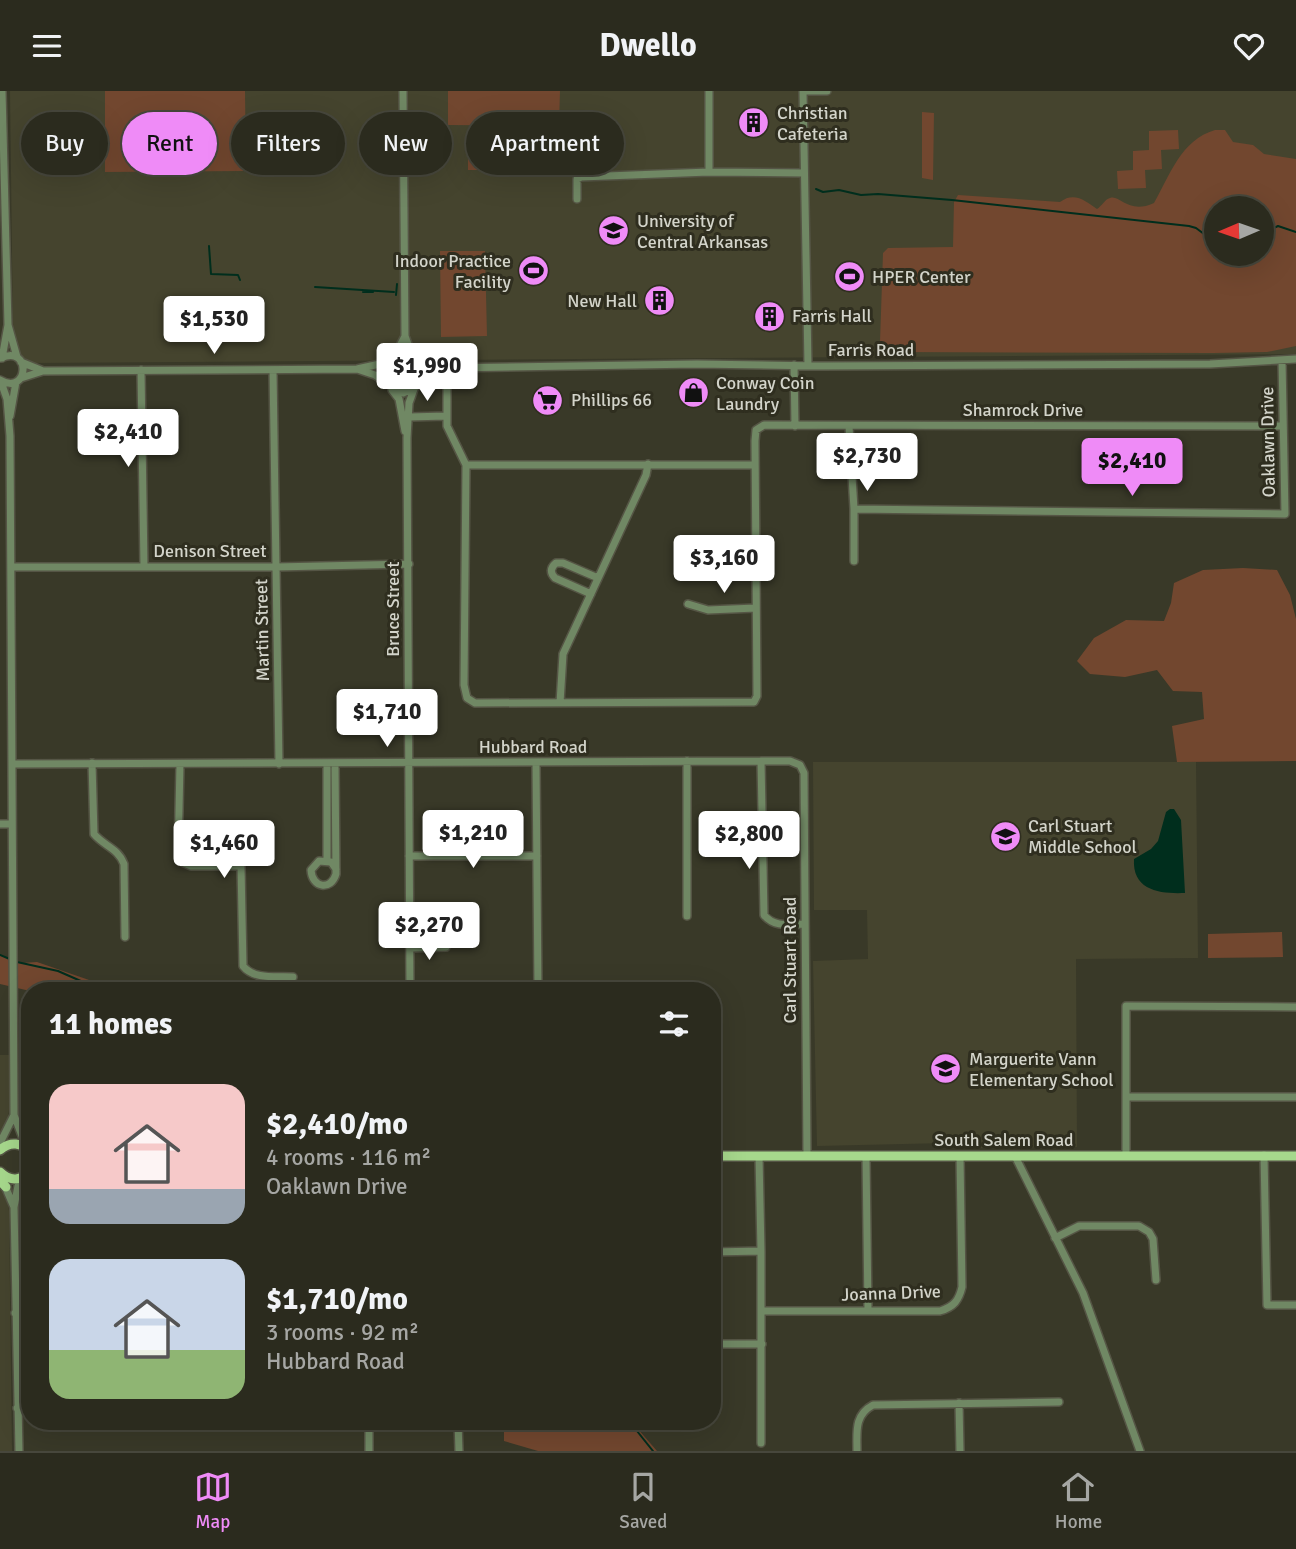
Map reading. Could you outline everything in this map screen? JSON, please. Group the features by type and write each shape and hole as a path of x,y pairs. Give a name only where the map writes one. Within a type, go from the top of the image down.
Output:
{"main road":[{"path":"1,1147 15,1143 21,1146"},
{"name":"South Salem Road","path":"721,1156 1296,1156"},
{"path":"2,1179 21,1177"}],"street":[{"path":"1,358 8,324 2,91"},
{"path":"357,369 378,376 393,390 403,393 416,386 421,372 405,336 403,91"},
{"path":"709,91 709,172"},
{"path":"808,365 803,91 827,91"},
{"path":"578,199 577,181 581,177 709,172 804,173"},
{"path":"1,1147 10,1135 13,1117 10,417 18,380 23,372 8,324"},
{"path":"386,382 384,372 405,336"},
{"path":"1,358 9,355 43,371"},
{"path":"1,381 9,384 43,371 357,369 406,356 414,360"},
{"name":"Farris Road","path":"414,360 446,368 569,365 1210,364 1296,359"},
{"name":"Oaklawn Drive","path":"854,509 1285,514 1282,360"},
{"path":"794,365 795,426"},
{"path":"446,368 447,426 466,465 464,685 467,698 475,703 754,702 757,697 755,465 466,465"},
{"name":"Farris Road","path":"416,386 429,375 446,368"},
{"name":"Martin Street","path":"273,369 279,764"},
{"path":"141,370 144,567"},
{"path":"1,381 10,417"},
{"name":"Bruce Street","path":"410,982 407,438 409,403 416,386"},
{"name":"Bruce Street","path":"393,390 401,404 407,438"},
{"path":"409,417 446,416"},
{"name":"Shamrock Drive","path":"755,465 756,431 764,425 1283,426"},
{"path":"849,426 854,561"},
{"path":"560,702 563,653 646,475 648,464"},
{"path":"591,594 555,578 551,568 556,563 563,563 598,578"},
{"name":"Denison Street","path":"12,566 276,567 409,564"},
{"path":"688,604 708,610 756,608"},
{"path":"687,761 687,916"},
{"path":"761,761 765,915 775,924 805,924"},
{"name":"Hubbard Road","path":"13,764 790,761 800,765"},
{"path":"92,763 94,834 99,841 116,850 124,864 125,937"},
{"path":"327,861 331,763"},
{"path":"331,763 336,869 335,878 330,884 321,885 314,881 311,874 313,866 319,861 327,861 336,869"},
{"path":"536,763 538,982"},
{"path":"180,764 178,856 191,866 241,866 243,966 249,973 256,975 293,977"},
{"name":"Carl Stuart Road","path":"800,765 804,773 807,1156"},
{"path":"0,824 12,824"},
{"path":"409,856 537,856"},
{"path":"410,948 446,947"},
{"path":"1126,1155 1126,1006 1296,1007"},
{"path":"1126,1097 1296,1097"},
{"path":"13,1117 21,1134"},
{"path":"1264,1155 1267,1305 1296,1305"},
{"path":"759,1156 761,1443"},
{"name":"Joanna Drive","path":"762,1311 940,1311 953,1305 959,1298 962,1287 960,1156"},
{"path":"1015,1156 1083,1293 1140,1451"},
{"path":"866,1157 868,1310"},
{"path":"2,1179 15,1205"},
{"path":"19,1451 15,1205 21,1182"},
{"path":"1055,1238 1079,1226 1139,1226 1149,1231 1153,1239 1156,1280"},
{"path":"721,1251 761,1251"},
{"path":"15,1313 21,1313"},
{"path":"721,1344 762,1344"},
{"path":"858,1451 857,1425 860,1415 873,1405 1059,1402"},
{"path":"959,1403 960,1451"},
{"path":"369,1430 369,1451"},
{"path":"458,1430 459,1451"}],"shaded area":[{"name":"University of Central Arkansas","path":"10,91 1296,91 1296,354 31,363 18,353 13,338"},
{"path":"105,91 245,91 245,112 231,112 231,171 217,171 217,112 122,112 122,172 108,172 108,112 105,112"},
{"path":"448,91 560,91 559,112 466,112 466,125 452,125 452,112 448,112"},
{"path":"922,112 934,113 933,180 922,178"},
{"path":"1178,130 1179,149 1161,150 1162,169 1145,170 1146,188 1118,189 1117,171 1133,170 1133,151 1149,150 1149,131"},
{"path":"1215,130 1225,130 1233,142 1253,145 1264,154 1296,159 1296,346 1267,352 1213,353 891,352 883,348 880,342 883,253 888,248 953,247 954,202 958,195 1060,202 1075,197 1097,209 1106,200 1114,198 1131,206 1145,206 1154,203 1171,170 1193,142"},
{"path":"440,251 485,251 487,336 441,337"},
{"path":"1203,570 1277,570 1290,595 1296,619 1296,761 1177,762 1172,726 1204,719 1202,692 1173,691 1157,670 1125,677 1090,674 1077,661 1094,638 1126,620 1164,621 1171,603 1174,583"},
{"name":"Carl Stuart Middle School","path":"813,762 1196,762 1198,958 1076,959 1077,1147 978,1148 947,1143 817,1146 813,961 868,959 867,910 814,910"},
{"path":"1174,809 1181,820 1185,893 1167,893 1150,888 1138,878 1135,870 1134,859 1151,849 1158,841 1166,812"},
{"path":"1282,932 1283,957 1208,958 1208,934"},
{"path":"0,955 22,963 37,962 95,982 21,982 21,989 0,984"},
{"path":"0,1055 9,1055 9,1111 6,1130 0,1140"},
{"path":"0,1184 9,1211 12,1451 0,1451"},
{"path":"504,1430 639,1430 657,1451 538,1451 504,1441"}],"waterway":[{"path":"816,189 823,192 839,190 861,195 952,200 1189,226 1204,234"},
{"path":"1274,228 1278,226 1296,232"},
{"path":"209,246 211,274 238,275 240,280"},
{"path":"396,295 397,284"},
{"path":"315,287 394,292"},
{"path":"363,292 373,292"},
{"path":"0,955 12,960"},
{"path":"17,962 58,971 83,982"},
{"path":"636,1430 653,1451"}],"place":[{"name":"Christian Cafeteria","path":"754,123"},
{"name":"University of Central Arkansas","path":"614,231"},
{"name":"Indoor Practice Facility","path":"534,271"},
{"name":"HPER Center","path":"849,277"},
{"name":"New Hall","path":"660,301"},
{"name":"Farris Hall","path":"769,316"},
{"name":"Conway Coin Laundry","path":"693,393"},
{"name":"Phillips 66","path":"548,400"},
{"name":"Carl Stuart Middle School","path":"1005,836"},
{"name":"Marguerite Vann Elementary School","path":"946,1069"}]}
